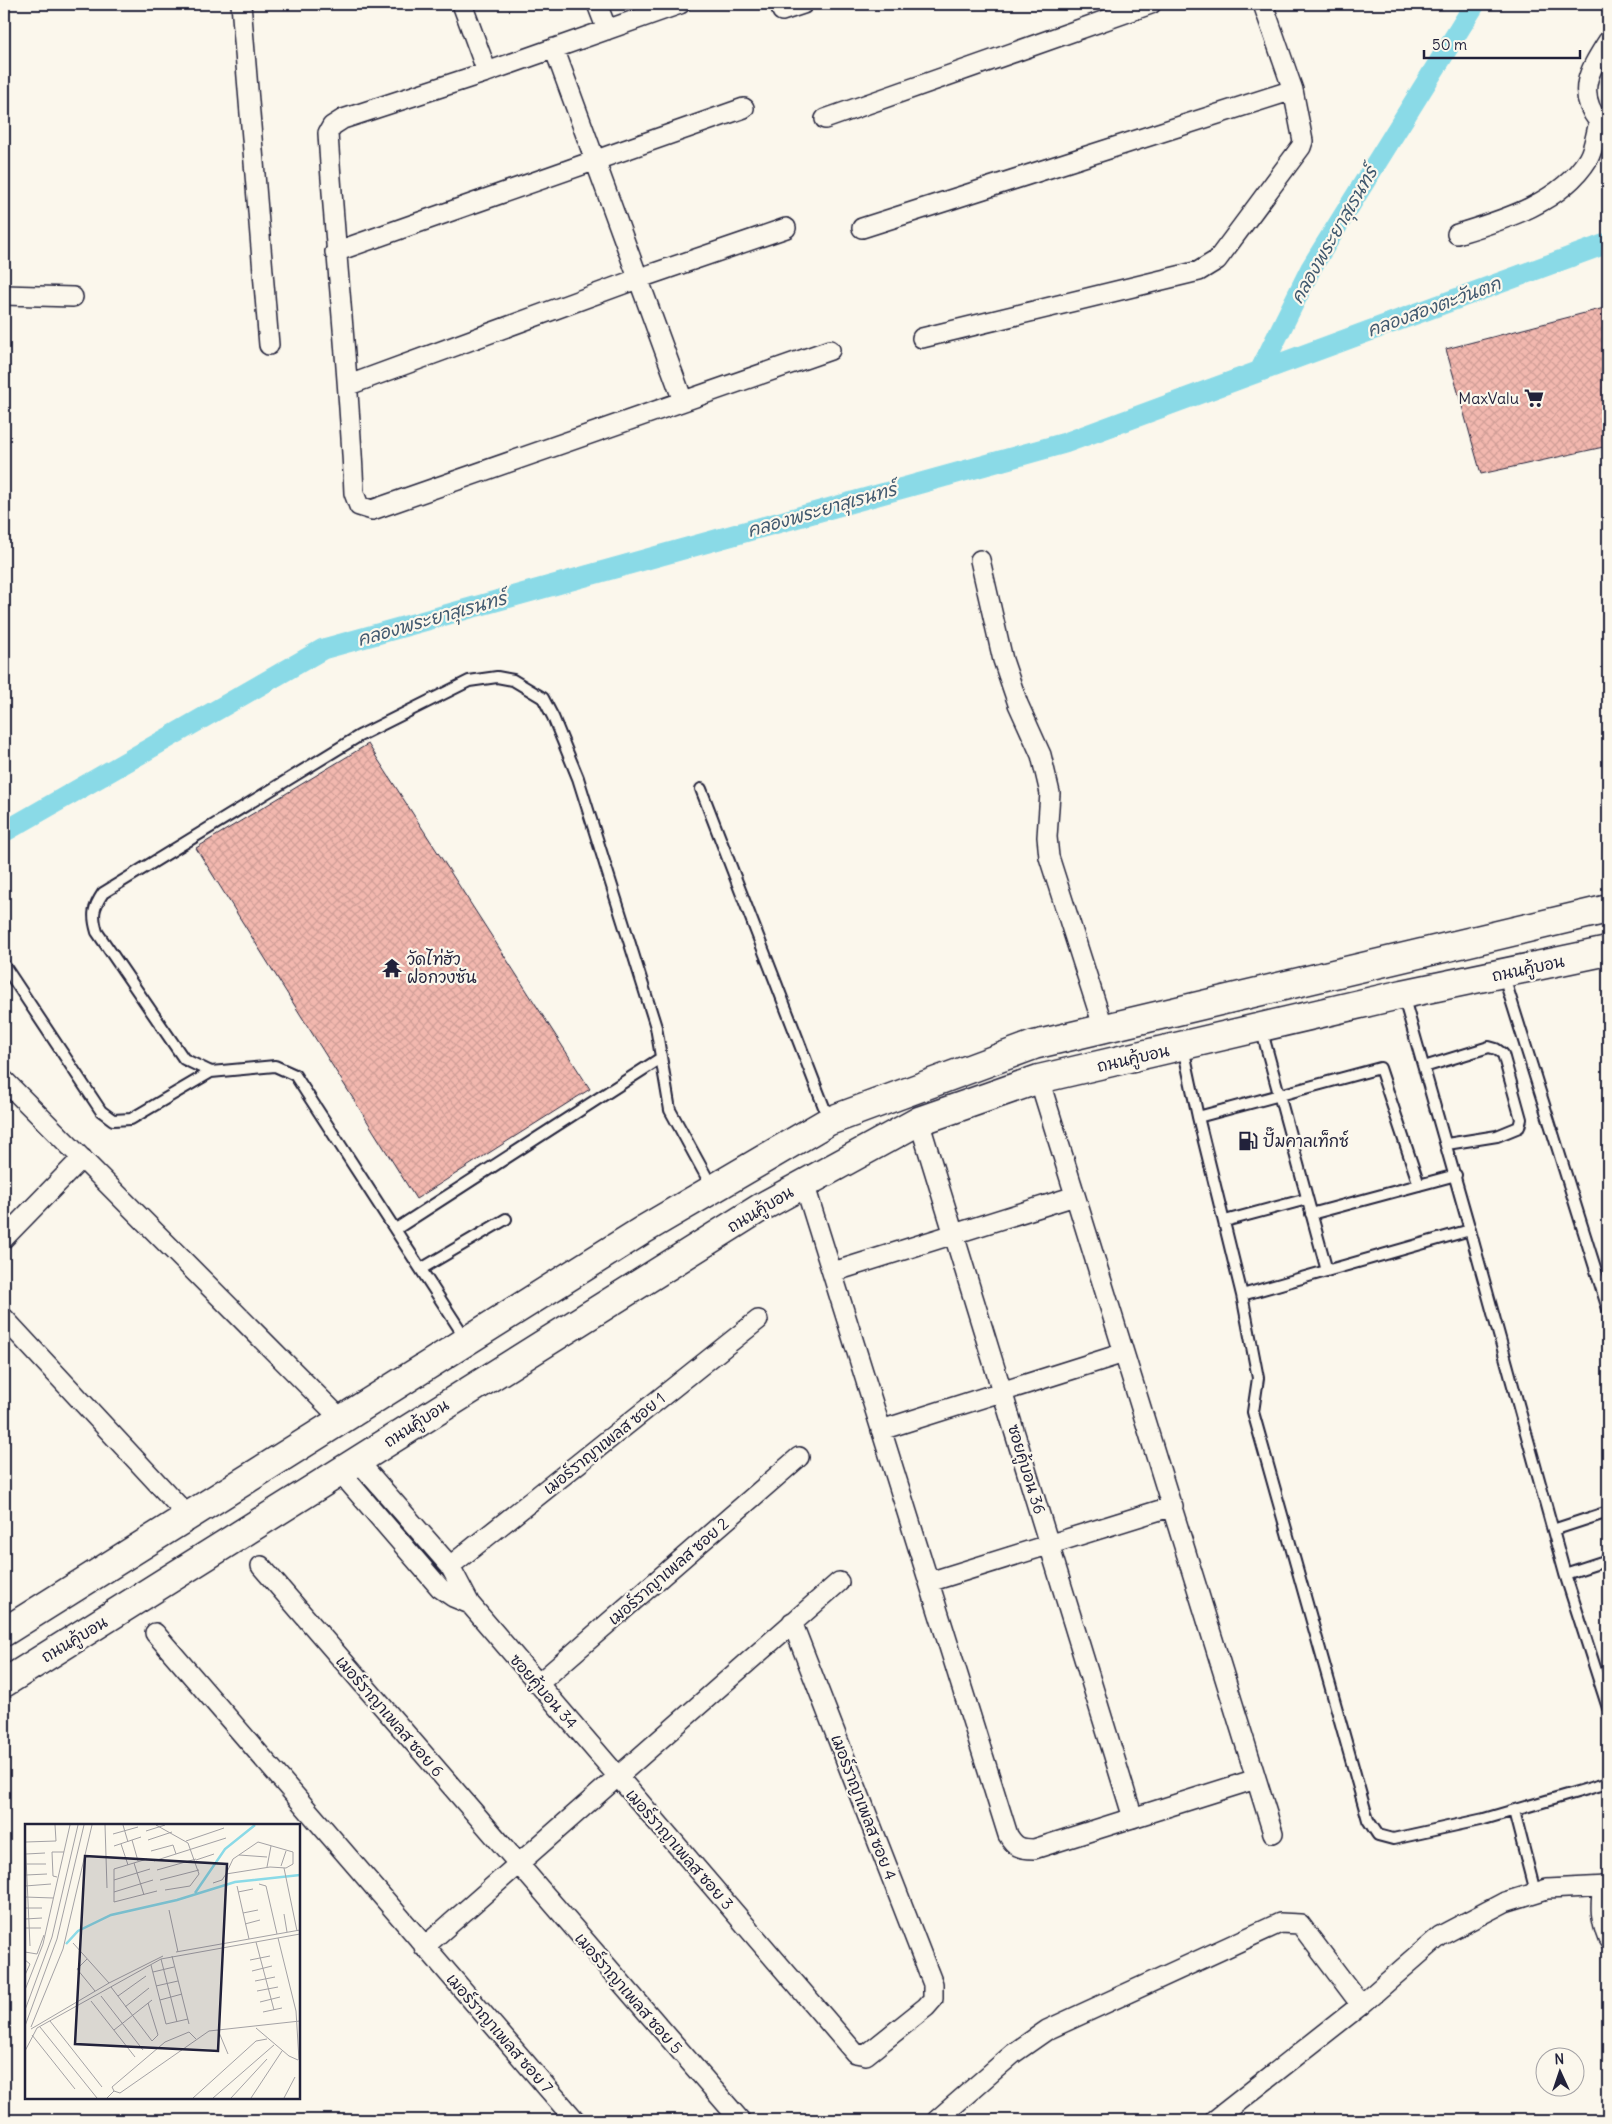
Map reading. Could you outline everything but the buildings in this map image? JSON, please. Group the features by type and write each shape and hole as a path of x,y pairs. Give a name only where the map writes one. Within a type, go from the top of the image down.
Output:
{"main road":[{"path":"4,1632 341,1418 712,1188 829,1121 1034,1045 1608,910"},
{"name":"ถนนคู้บอน","path":"4,1683 760,1208 804,1182 919,1121 1039,1079 1403,994 1608,951"},
{"path":"1352,970 1361,1004"}],"street":[{"path":"241,4 269,345"},
{"path":"462,4 487,72"},
{"path":"597,4 606,30"},
{"path":"680,4 487,72 343,119 332,126 328,133 335,252 349,386 354,493 359,506 372,510 830,350"},
{"path":"782,11 803,4"},
{"path":"826,119 1151,4"},
{"path":"922,338 1199,271 1217,260 1302,147 1304,136 1293,90 1264,4"},
{"path":"1457,234 1496,222 1557,192 1570,182 1589,157 1604,121 1590,110 1585,97 1587,81 1594,64 1608,41"},
{"path":"554,48 683,401"},
{"path":"862,228 1293,90"},
{"path":"335,252 744,108"},
{"path":"349,386 637,279 786,228"},
{"path":"4,295 72,297"},
{"path":"980,560 1004,660 1018,704 1042,755 1050,793 1049,857 1104,1029"},
{"path":"1039,1079 1273,1833"},
{"path":"4,1080 341,1418"},
{"name":"ซอยคู้บอน 36","path":"919,1121 1133,1818"},
{"path":"4,1238 82,1158"},
{"path":"804,1182 1008,1835 1014,1845 1020,1849 1034,1849 1256,1779"},
{"path":"833,1272 1075,1196"},
{"path":"4,1318 188,1516"},
{"name":"เมอร์ราญาเพลส ซอย 1","path":"450,1566 758,1320"},
{"path":"881,1430 1124,1353"},
{"name":"เมอร์ราญาเพลส ซอย 2","path":"538,1684 799,1457"},
{"name":"ซอยคู้บอน 34","path":"349,1467 450,1566 470,1604 618,1777"},
{"name":"ซอยคู้บอน 34","path":"349,1467 440,1588 453,1597 470,1604"},
{"path":"930,1582 1049,1542 1173,1506"},
{"name":"เมอร์ราญาเพลส ซอย 6","path":"261,1566 518,1866"},
{"name":"เมอร์ราญาเพลส ซอย 3","path":"839,1582 618,1777 855,2053"},
{"name":"เมอร์ราญาเพลส ซอย 4","path":"792,1622 933,1984 933,1999 926,2007 872,2052 866,2055 855,2053"},
{"name":"เมอร์ราญาเพลส ซอย 7","path":"155,1633 575,2120"},
{"path":"424,1947 618,1777"},
{"name":"เมอร์ราญาเพลส ซอย 5","path":"518,1866 740,2120"},
{"path":"1215,2120 1362,2005 1440,1936 1505,1902 1547,1889 1606,1886 1600,1909 1602,1924 1608,1938"},
{"path":"937,2120 1014,2053 1047,2030 1280,1923 1300,1924 1362,2005"}],"lane":[{"path":"210,1072 184,1059 97,932 92,917 94,907 103,893 359,736 469,681 497,677 513,680 530,688 543,698 553,717 578,778 656,1028 670,1110 712,1188"},
{"path":"701,789 829,1121"},
{"path":"4,965 101,1111 113,1120 132,1119 210,1072 275,1066 295,1075 467,1340"},
{"path":"1503,973 1608,1308"},
{"path":"1403,994 1456,1175 1565,1574 1608,1708"},
{"path":"1261,1028 1327,1271"},
{"path":"1183,1046 1198,1117 1242,1296 1258,1378 1252,1412 1368,1820 1378,1835 1392,1839 1514,1811 1608,1783"},
{"path":"1424,1067 1489,1047 1503,1054 1521,1119 1519,1128 1497,1136 1447,1144"},
{"path":"396,1229 661,1058"},
{"path":"1198,1117 1380,1068 1419,1185"},
{"path":"1311,1214 1456,1175"},
{"path":"1225,1221 1307,1199"},
{"path":"421,1269 506,1219"},
{"path":"1242,1296 1470,1230"},
{"path":"1553,1530 1608,1512"},
{"path":"1565,1574 1608,1560"},
{"path":"1514,1811 1535,1892"}],"waterway":[{"name":"คลองพระยาสุเรนทร์","path":"1260,371 1311,268 1475,4"},
{"name":"คลองพระยาสุเรนทร์","path":"4,832 323,649 1065,443 1608,243"}],"place":[{"name":"MaxValu","path":"1534,398"},
{"name":"วัดไท่ฮัว ฝอกวงซัน","path":"392,968"},
{"name":"ปั๊มคาลเท็กซ์","path":"1248,1141"}],"water label":[{"name":"คลองสองตะวันตก","path":"1434,307"}]}
